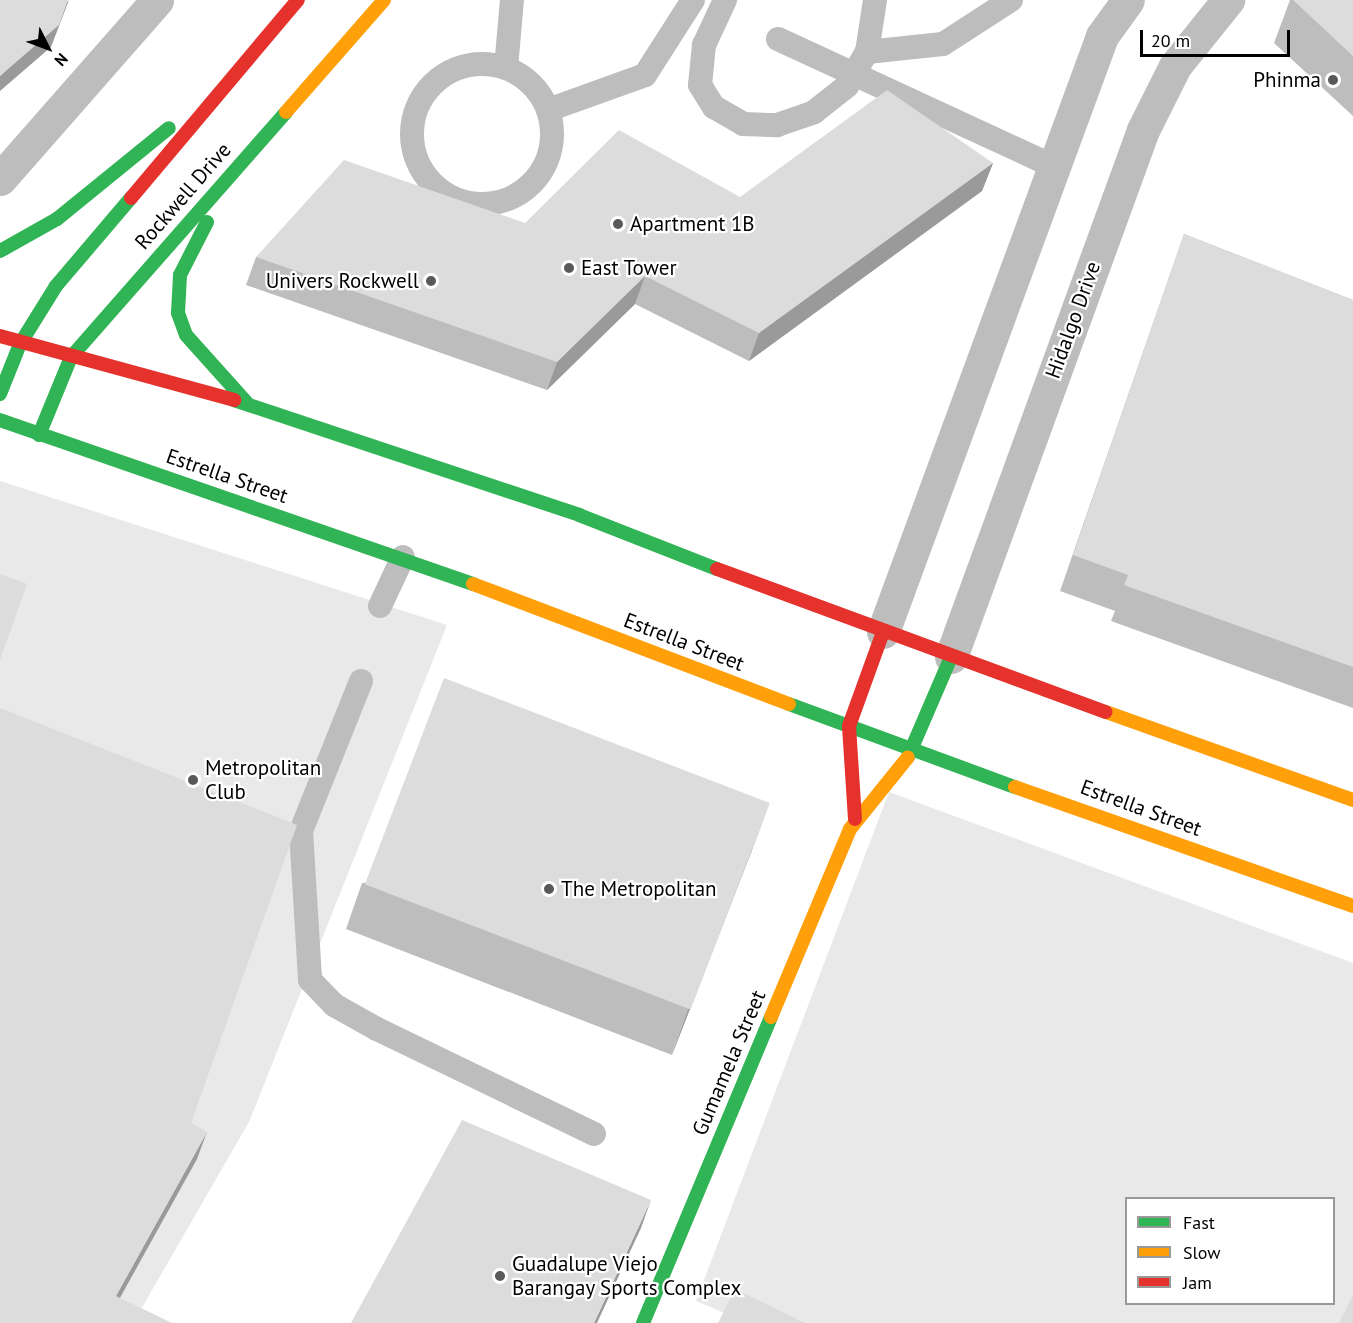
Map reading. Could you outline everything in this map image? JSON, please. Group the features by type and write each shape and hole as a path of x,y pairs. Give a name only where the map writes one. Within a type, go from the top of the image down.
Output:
{"main road":[{"name":"Rockwell Drive","path":"0,394 20,344 56,285 226,82 298,0"},
{"name":"Rockwell Drive","path":"39,435 71,357 384,0"},
{"path":"0,251 57,219 226,82"},
{"path":"248,404 186,335 178,313 180,275 191,244 269,129"},
{"path":"0,336 20,344 248,404 579,515 883,632 1353,800"},
{"name":"Estrella Street","path":"0,420 402,557 912,751 1353,906"},
{"name":"Gumamela Street","path":"855,819 849,726 883,632"},
{"name":"Gumamela Street","path":"643,1323 855,819 912,751 951,657"}],"street":[{"path":"0,179 157,0"},
{"path":"883,632 1102,36 1128,0"},
{"name":"Hidalgo Drive","path":"951,657 1143,130 1175,66 1228,0"}],"lane":[{"path":"506,68 512,0"},
{"path":"548,110 645,75 693,0"},
{"path":"724,0 704,45 700,85 714,107 743,124 777,124 814,112 847,86 867,52 875,0"},
{"path":"867,52 943,44 1011,0"},
{"path":"778,39 1055,167"},
{"path":"459,68 506,68 538,92 548,110 552,134 548,157 519,194 497,203 474,204 432,184 418,165 412,142 413,118 423,96 438,79 459,68"},
{"path":"380,606 402,557"},
{"path":"361,681 302,831 310,980 334,1005 377,1029 594,1134"}],"shaded area":[{"name":"Metropolitan Club","path":"0,481 447,625 249,1122 133,1323 0,1323"},
{"path":"889,792 1353,963 1353,1299 1341,1323 748,1323 696,1301"}],"building":[{"path":"0,0 68,0 59,25 0,76"},
{"path":"1293,0 1353,0 1353,56"},
{"name":"East Tower","path":"887,90 993,163 759,333 645,276 557,362 256,257 344,160 525,223 619,130 740,197"},
{"path":"1184,234 1353,300 1353,667 1124,585 1128,575 1073,555"},
{"path":"0,574 27,584 0,660"},
{"name":"The Metropolitan","path":"444,678 770,803 691,1009 365,884"},
{"path":"0,708 297,825 191,1123 207,1132 116,1296 172,1323 0,1323"},
{"name":"Guadalupe Viejo Barangay Sports Complex","path":"462,1120 651,1200 594,1323 351,1323"},
{"path":"735,1289 805,1323 718,1323"},
{"path":"1353,1295 1353,1323 1339,1323"}],"traffic: fast":[{"path":"39,435 71,357 286,112"},
{"path":"0,251 57,219 169,128"},
{"path":"0,394 20,344 56,286 131,198"},
{"path":"207,222 180,275 178,313 186,335 248,404"},
{"path":"234,400 579,515 717,569"},
{"path":"0,420 473,584"},
{"path":"908,757 951,657"},
{"path":"789,704 1015,787"},
{"path":"643,1323 771,1017"}],"traffic: slow":[{"path":"286,112 384,0"},
{"path":"473,584 789,704"},
{"path":"1106,712 1353,800"},
{"path":"771,1017 850,829 908,757"},
{"path":"1015,787 1353,906"}],"traffic: jam":[{"path":"131,198 298,0"},
{"path":"0,336 234,400"},
{"path":"717,569 1106,712"},
{"path":"855,819 849,726 883,632"}],"place":[{"name":"Phinma","path":"1333,80"},
{"name":"Apartment 1B","path":"618,224"},
{"name":"East Tower","path":"569,268"},
{"name":"Univers Rockwell","path":"431,281"},
{"name":"Metropolitan Club","path":"193,780"},
{"name":"The Metropolitan","path":"549,889"},
{"name":"Guadalupe Viejo Barangay Sports Complex","path":"500,1276"}]}
